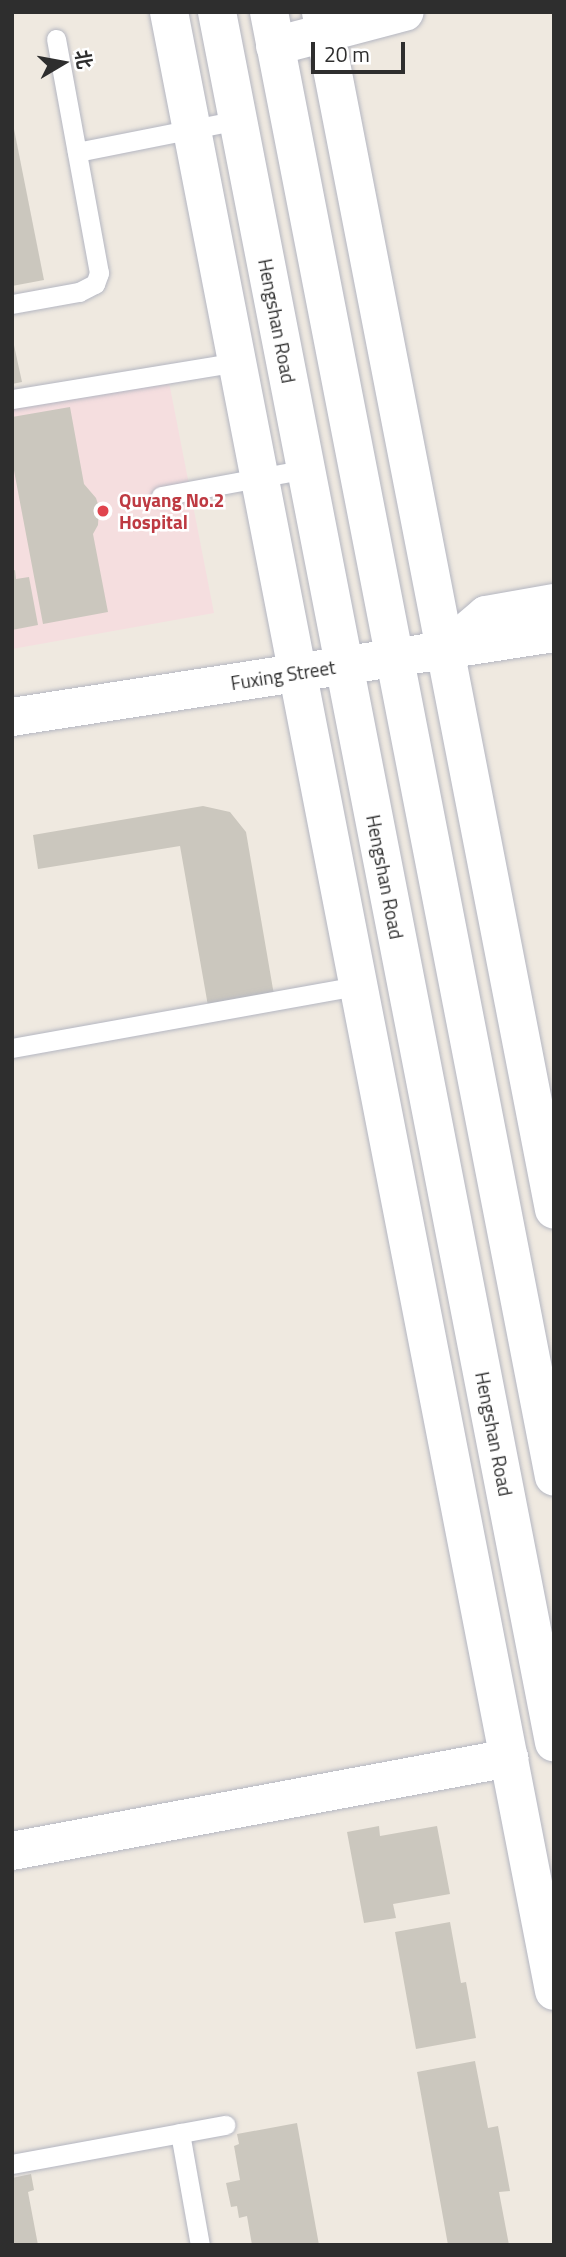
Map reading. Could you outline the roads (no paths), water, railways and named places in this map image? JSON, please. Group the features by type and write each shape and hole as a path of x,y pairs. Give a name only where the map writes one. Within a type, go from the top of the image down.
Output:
{"street":[{"path":"169,12 554,1991"},
{"name":"Hengshan Road","path":"217,12 554,1742"},
{"path":"405,12 272,29 554,1477"},
{"path":"323,23 554,1210"},
{"path":"447,663 486,615 554,603"},
{"name":"Fuxing Street","path":"447,663 554,633"},
{"name":"Fuxing Street","path":"12,744 300,686 397,670 447,663 554,659"},
{"name":"Fuxing Street","path":"12,717 300,686"},
{"path":"12,1851 509,1758"}],"lane":[{"path":"12,304 79,292 95,284 99,272 56,39"},
{"path":"77,152 238,120"},
{"path":"12,400 237,362"},
{"path":"161,496 306,469"},
{"path":"12,1048 358,986"},
{"path":"12,2164 225,2125"},
{"path":"180,2133 200,2245"}],"place":[{"name":"Quyang No.2 Hospital","path":"103,511"}]}
